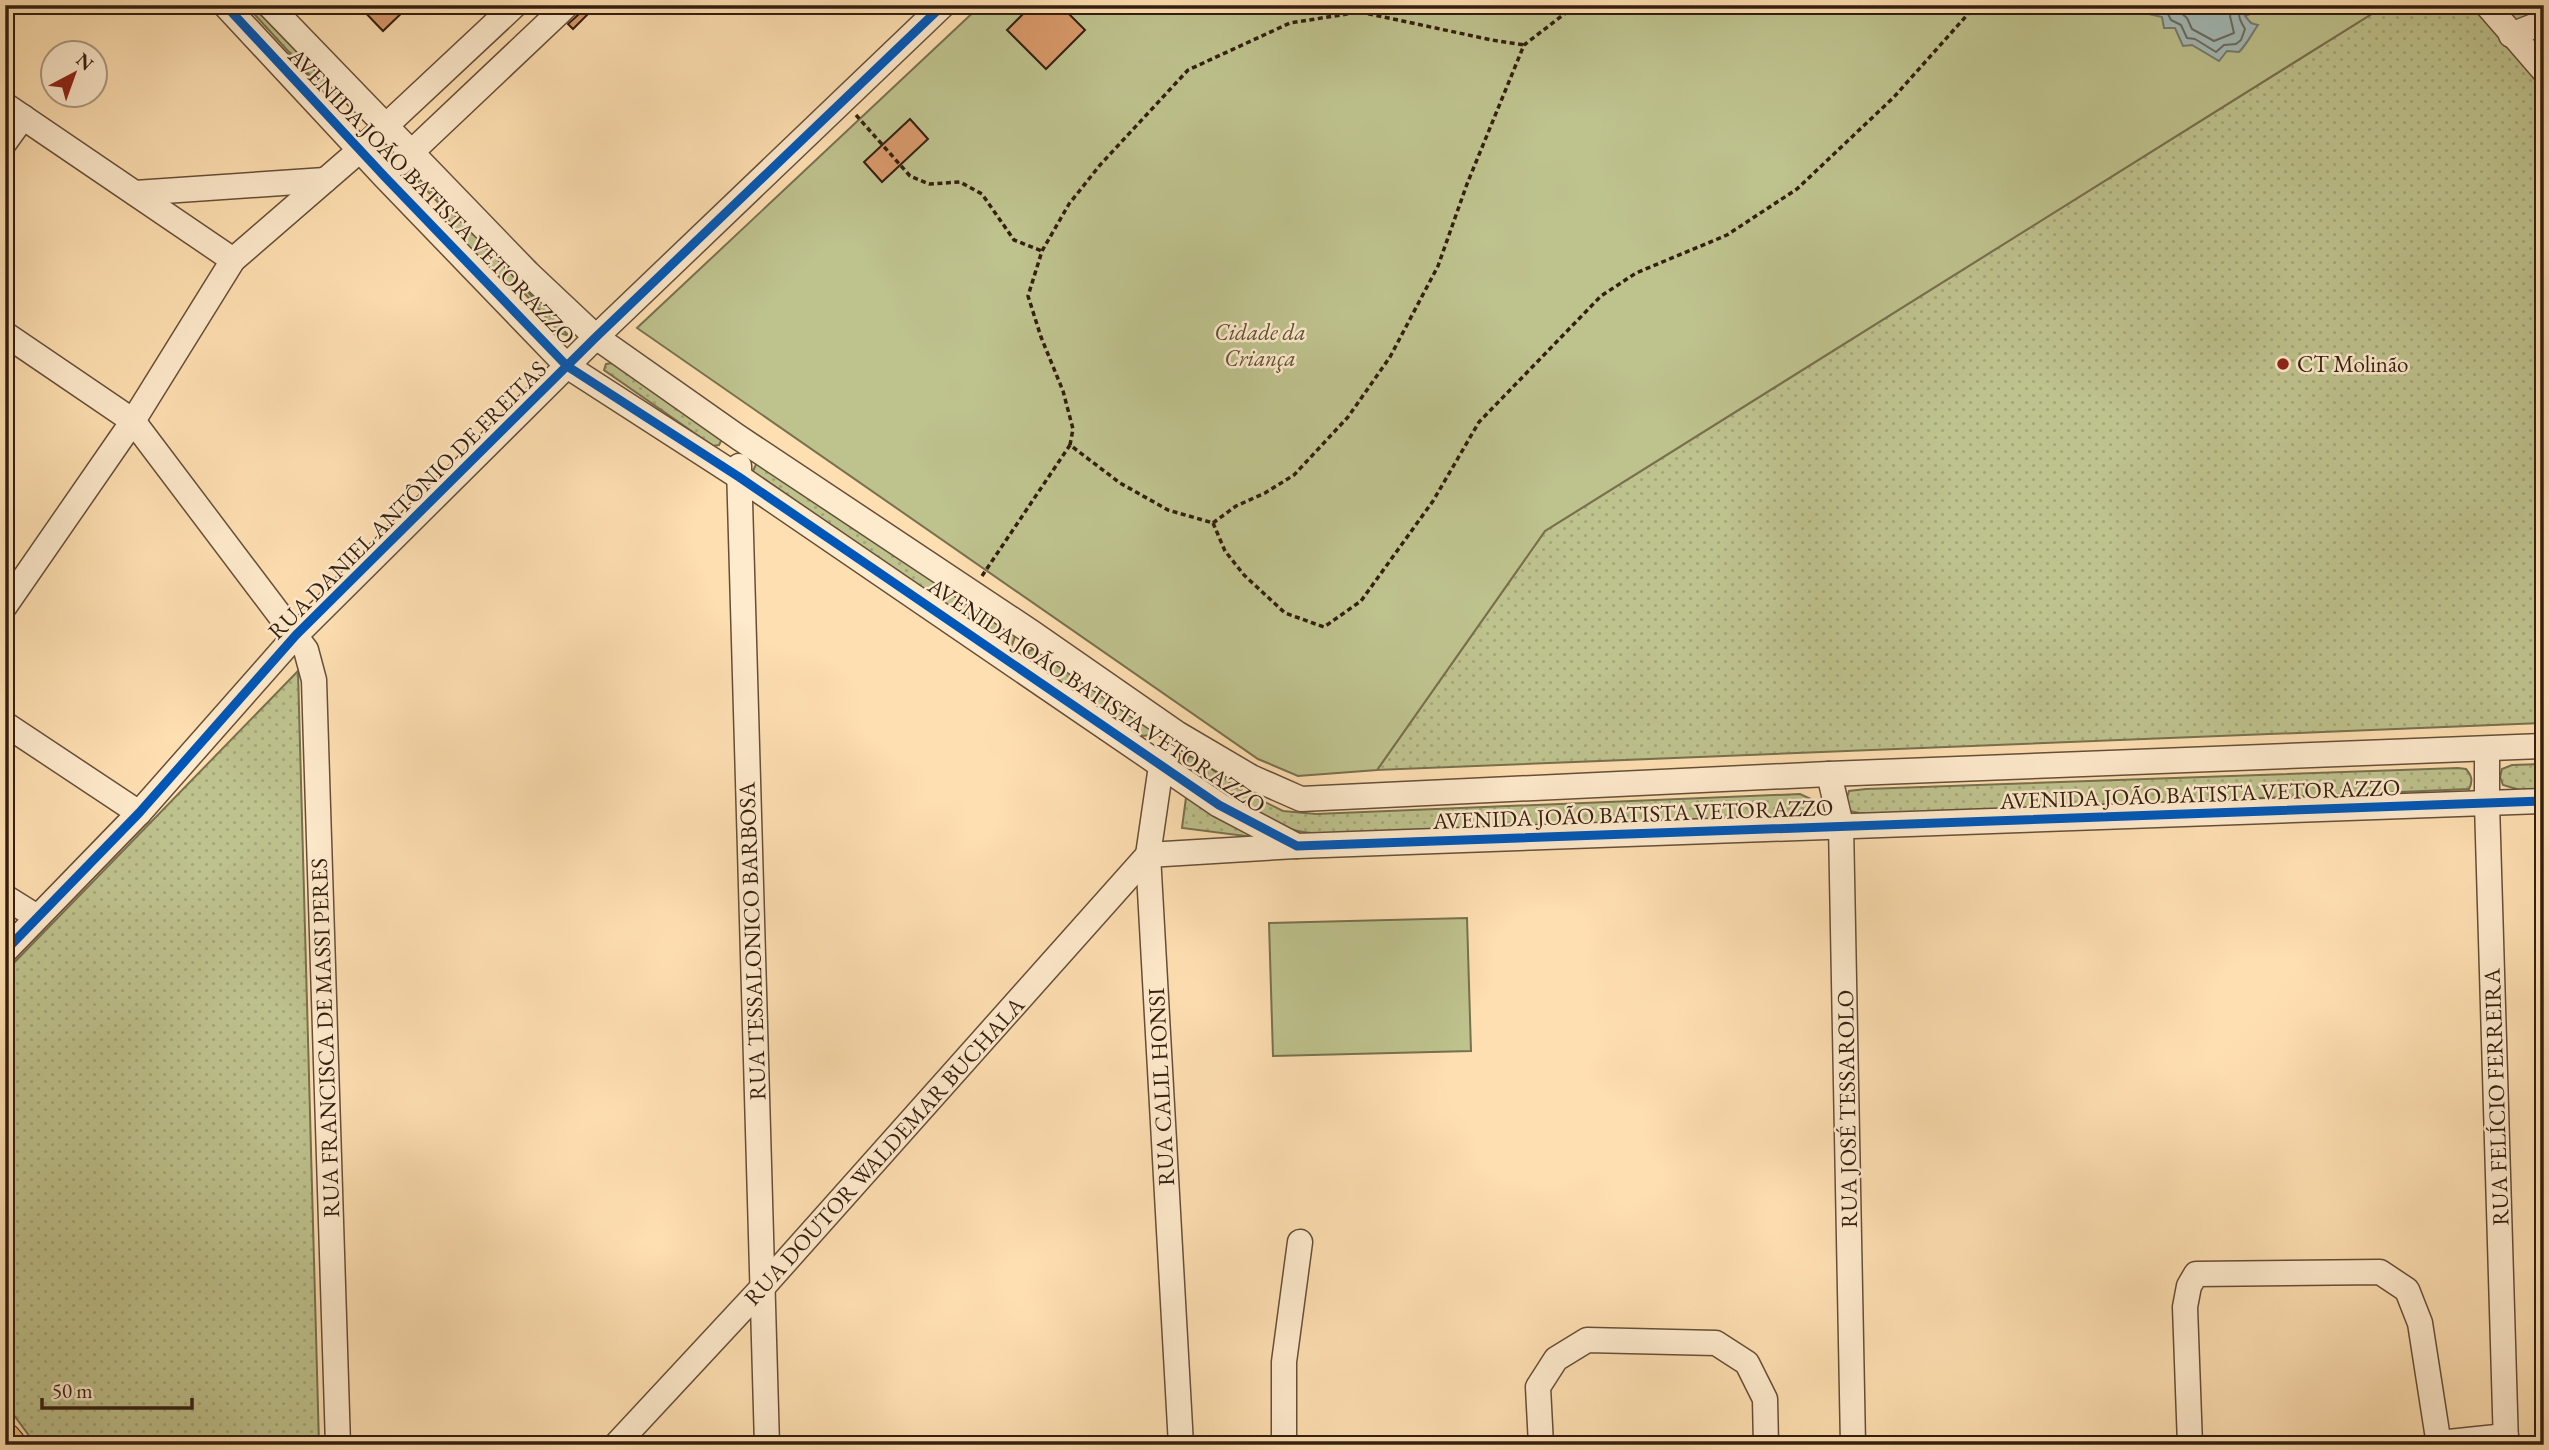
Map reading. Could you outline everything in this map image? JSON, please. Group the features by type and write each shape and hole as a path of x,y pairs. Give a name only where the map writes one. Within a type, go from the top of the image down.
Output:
{"main road":[{"path":"5,1439 10,1445"}],"street":[{"name":"AVENIDA JOÃO BATISTA VETORAZZO","path":"225,5 385,177 567,366 740,477 1161,766 1219,804 1297,846 2544,802"},
{"name":"AVENIDA JOÃO BATISTA VETORAZZO","path":"269,5 528,273 596,337 738,437 1031,632 1178,734 1251,777 1301,799 1829,774 2544,746"},
{"path":"5,606 133,421 233,260 360,150 515,5"},
{"path":"385,177 567,5"},
{"name":"RUA DANIEL ANTÔNIO DE FREITAS","path":"5,950 139,813 296,635 596,337 943,5"},
{"path":"2487,5 2544,71"},
{"path":"2511,35 2544,22"},
{"path":"5,142 14,111 233,260"},
{"path":"135,193 325,180"},
{"name":"RUA FRANCISCA DE MASSI PERES","path":"5,334 133,421 306,650 314,680 338,1445"},
{"name":"RUA TESSALONICO BARBOSA","path":"738,437 767,1445"},
{"path":"1011,662 1031,632"},
{"path":"5,724 139,813"},
{"name":"RUA CALIL HONSI","path":"1178,734 1161,766 1149,855 1181,1445"},
{"name":"RUA FELÍCIO FERREIRA","path":"2487,749 2506,1440"},
{"name":"RUA JOSÉ TESSAROLO","path":"1829,774 1841,825 1853,1445"},
{"path":"1149,855 1297,846"},
{"name":"RUA DOUTOR WALDEMAR BUCHALA","path":"616,1445 762,1288 1149,855"},
{"path":"5,897 37,917"},
{"path":"1284,1445 1284,1362 1300,1242"},
{"path":"2190,1445 2185,1307 2189,1286 2196,1274 2380,1272 2407,1290 2420,1323 2439,1444 2506,1440"},
{"path":"1541,1445 1538,1387 1556,1359 1587,1340 1716,1343 1747,1363 1765,1399 1766,1445"}],"path":[{"path":"1213,523 1236,506 1265,493 1294,475 1348,417 1390,357 1438,265 1467,184 1524,45 1576,5"},
{"path":"1213,523 1225,551 1244,575 1285,613 1324,627 1362,601 1433,501 1479,422 1601,296 1636,273 1727,235 1797,189 1894,97 1976,5"},
{"path":"971,592 1070,445 1073,429 1063,391 1028,296 1042,251 1069,204 1100,165 1188,70 1290,23 1360,12 1524,45"},
{"path":"844,100 910,176 929,184 960,182 982,194 1014,240 1042,251"},
{"path":"1070,445 1120,483 1168,510 1213,523"}],"green space":[{"path":"246,5 264,5 366,116 363,120 329,86 318,84"},
{"name":"Cidade da Criança","path":"981,5 2386,5 1545,531 1377,770 1298,776 1258,759 637,328"},
{"path":"2386,5 2544,5 2544,723 1377,770 1545,531"},
{"path":"417,173 569,336 560,333 524,293 505,289 451,229 447,212 413,176"},
{"path":"613,363 722,439 719,445 713,446 604,370 606,364"},
{"path":"757,462 1016,634 1012,645 1007,646 756,476 753,471"},
{"path":"1036,648 1150,725 1149,735 1143,736 1031,663 1029,651"},
{"path":"298,671 319,1445 36,1445 5,1403 5,972"},
{"path":"1188,757 1195,757 1239,789 1283,811 1316,814 1800,794 1811,799 1814,806 1805,817 1330,835 1283,827 1254,813 1187,765"},
{"path":"2544,764 2544,789 2520,790 2503,785 2500,777 2502,769 2512,765"},
{"path":"2466,769 2470,774 2469,789 1889,814 1850,811 1846,801 1849,791 1866,789"},
{"path":"1187,790 1269,839 1182,828"},
{"path":"1467,918 1471,1051 1273,1056 1269,923"}],"water":[{"path":"2139,5 2273,5 2265,12 2245,16 2251,23 2258,25 2239,52 2227,51 2219,61 2192,45 2183,46 2175,28 2164,28 2162,17 2149,14"}],"building":[{"path":"358,5 410,5 383,31"},
{"path":"581,5 597,5 573,29 568,24 578,15"},
{"path":"1032,5 1060,5 1085,30 1046,69 1007,30"},
{"path":"910,119 928,139 882,182 864,162"}],"cycle path":[{"path":"225,5 385,177 567,366 739,477 1219,805 1297,846 2544,801"},
{"path":"5,951 139,813 296,635 596,337 943,5"}],"place":[{"name":"CT Molinão","path":"2283,364"}]}
